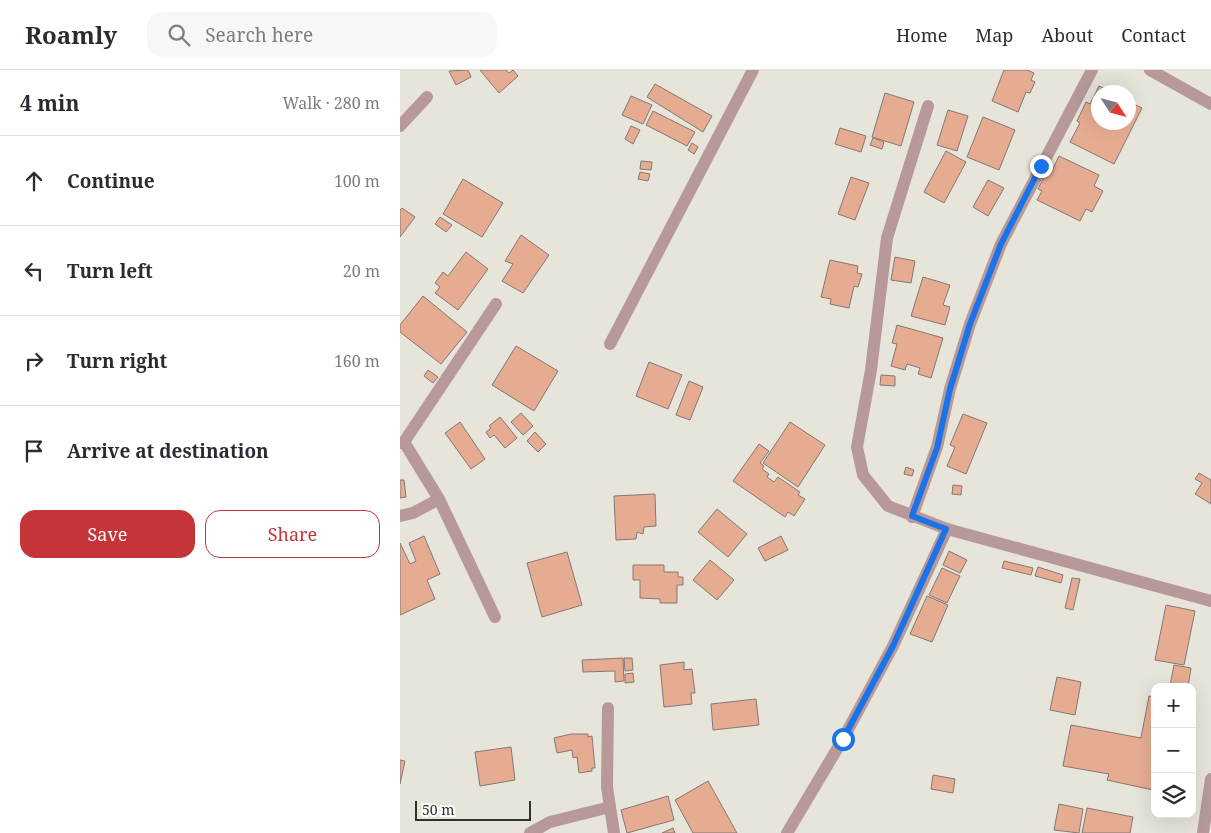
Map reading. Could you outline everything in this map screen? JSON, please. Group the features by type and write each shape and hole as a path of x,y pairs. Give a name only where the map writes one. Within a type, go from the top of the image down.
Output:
{"street":[{"path":"610,344 753,70"},
{"path":"912,516 937,448 950,389 970,324 1001,244 1092,70"},
{"path":"1150,70 1170,75 1211,104"},
{"path":"400,126 427,96"},
{"path":"928,106 887,238 872,370 857,446 863,475 888,506 946,529 1211,601"},
{"path":"495,617 439,499 402,442 496,304"},
{"path":"400,516 413,512 439,499"},
{"path":"787,833 843,739 893,646 946,529"},
{"path":"608,708 607,788 614,833"},
{"path":"1203,833 1211,779"},
{"path":"530,833 550,822 610,807"}],"building":[{"path":"468,70 471,77 456,85 449,71"},
{"path":"480,70 506,70 509,73 513,70 518,76 499,93"},
{"path":"1004,70 1027,70 1034,73 1031,80 1035,82 1030,93 1026,92 1018,112 992,101"},
{"path":"655,84 712,116 703,132 647,97"},
{"path":"885,93 914,102 901,146 872,137"},
{"path":"631,96 652,105 643,124 622,115"},
{"path":"1086,102 1090,104 1091,102 1091,130 1131,130 1114,164 1070,142 1080,123 1077,121"},
{"path":"1136,105 1142,108 1136,120"},
{"path":"948,110 968,116 957,151 937,145"},
{"path":"653,111 695,132 687,146 646,125"},
{"path":"983,117 1015,130 999,170 967,157"},
{"path":"631,126 640,130 633,144 625,139"},
{"path":"840,128 866,136 861,152 835,144"},
{"path":"873,138 884,142 882,149 870,145"},
{"path":"692,143 698,147 694,154 688,150"},
{"path":"946,151 966,162 944,203 924,192"},
{"path":"1059,156 1099,175 1094,186 1103,191 1092,212 1086,209 1080,221 1037,200 1042,191 1038,189 1048,169 1052,171"},
{"path":"641,161 652,162 651,170 640,169"},
{"path":"640,172 650,174 648,181 638,179"},
{"path":"851,177 869,183 855,220 838,214"},
{"path":"463,179 503,203 482,237 443,214"},
{"path":"988,180 1004,188 988,216 973,207"},
{"path":"402,208 415,217 400,237 400,210"},
{"path":"440,217 452,225 446,232 435,224"},
{"path":"521,235 549,255 523,293 502,281 513,264 505,261"},
{"path":"466,252 488,269 458,310 435,293 440,287 435,283 443,272 448,276"},
{"path":"895,257 915,261 911,283 891,280"},
{"path":"830,260 858,266 857,273 862,274 858,287 854,286 849,308 830,304 831,299 821,297"},
{"path":"923,277 950,285 943,305 950,307 945,325 911,316"},
{"path":"423,296 467,332 441,364 400,332 400,325"},
{"path":"897,325 943,338 931,378 918,374 920,368 907,364 905,370 891,366 897,344 892,343"},
{"path":"516,346 558,371 534,411 492,385"},
{"path":"649,362 682,375 668,409 636,396"},
{"path":"428,370 438,377 433,383 424,376"},
{"path":"881,375 895,376 895,386 880,385"},
{"path":"689,381 703,387 690,420 676,415"},
{"path":"521,413 533,426 523,435 511,422"},
{"path":"963,414 987,423 966,474 947,466 955,447 950,445"},
{"path":"500,417 517,438 505,448 494,435 490,438 486,432 491,428 489,426"},
{"path":"460,422 485,459 471,469 445,433"},
{"path":"790,422 825,445 798,487 763,463"},
{"path":"535,432 546,444 538,452 527,441"},
{"path":"759,444 769,451 760,463 764,466 762,469 769,474 767,477 774,482 778,477 800,492 798,495 805,499 794,516 788,512 785,517 733,481"},
{"path":"906,467 914,470 912,476 904,474"},
{"path":"1199,473 1211,480 1211,504 1195,494 1202,483 1195,479"},
{"path":"400,480 404,480 406,497 400,498"},
{"path":"953,485 962,486 961,495 952,494"},
{"path":"655,494 656,526 644,527 643,534 637,532 636,539 616,540 614,496"},
{"path":"717,509 747,534 728,557 698,532"},
{"path":"424,536 440,574 427,580 435,599 400,615 400,543 410,564 416,561 409,543"},
{"path":"781,536 788,550 765,561 758,548"},
{"path":"949,551 967,560 960,573 943,565"},
{"path":"567,552 582,605 542,617 527,563"},
{"path":"710,560 734,580 717,600 693,580"},
{"path":"1004,561 1033,568 1031,575 1002,568"},
{"path":"633,565 664,565 664,572 678,572 678,577 683,577 683,585 677,585 677,603 660,603 660,599 640,598 640,580 633,580"},
{"path":"1038,567 1063,575 1061,583 1035,576"},
{"path":"942,568 960,576 947,603 929,595"},
{"path":"1072,578 1080,579 1073,610 1065,608"},
{"path":"927,596 948,605 932,642 910,634"},
{"path":"1166,605 1195,611 1184,665 1155,660"},
{"path":"623,658 624,681 615,682 615,671 583,672 582,660"},
{"path":"624,658 632,658 633,670 625,671"},
{"path":"684,662 684,670 692,669 695,693 691,693 692,704 664,707 660,665"},
{"path":"1174,665 1191,668 1189,683 1171,683"},
{"path":"633,673 634,682 625,683 625,674"},
{"path":"1057,677 1081,682 1075,715 1050,710"},
{"path":"1149,696 1151,696 1151,790 1107,780 1109,774 1063,766 1071,725 1141,738"},
{"path":"756,699 759,725 713,730 711,704"},
{"path":"571,734 588,734 588,737 592,736 595,768 592,768 592,771 579,773 577,757 573,758 572,750 557,753 554,738"},
{"path":"511,747 515,780 480,786 475,752"},
{"path":"400,760 405,761 400,784"},
{"path":"933,775 955,779 953,793 931,789"},
{"path":"708,781 737,833 693,833 675,800"},
{"path":"668,796 674,820 627,833 621,810"},
{"path":"1059,804 1083,809 1079,833 1054,830"},
{"path":"1087,808 1133,817 1130,833 1082,833"},
{"path":"673,828 675,833 662,833"}],"route":[{"path":"843,739 893,646 946,529 912,516 937,448 950,389 970,324 1001,244 1041,166"}]}
